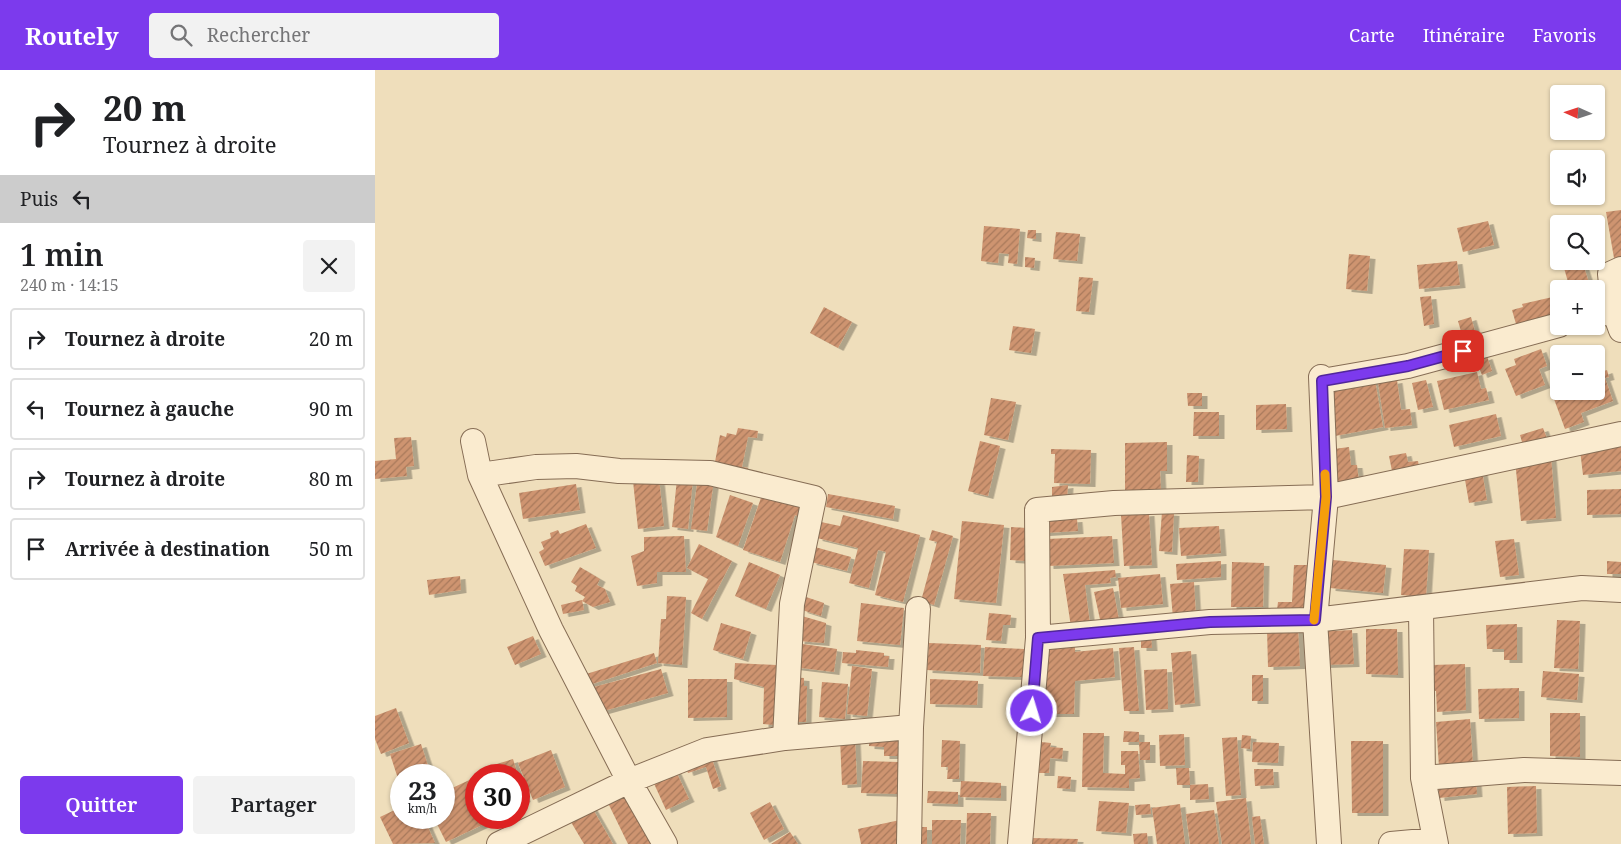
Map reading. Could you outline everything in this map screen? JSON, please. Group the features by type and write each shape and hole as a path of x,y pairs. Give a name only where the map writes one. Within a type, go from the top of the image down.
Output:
{"street":[{"path":"1610,319 1610,274 1621,269"},
{"path":"1329,844 1315,620 1326,497 1321,379 1408,366 1550,327"},
{"path":"1020,844 1038,638 1037,510 1114,504 1326,497 1621,434"},
{"path":"473,441 480,475 551,630 629,781 665,844"},
{"path":"480,475 536,467 576,466 619,471 710,473 814,498 792,604 785,738"},
{"path":"1038,638 1210,622 1315,620 1581,588 1621,590"},
{"path":"1391,844 1436,842 1423,778 1421,608"},
{"path":"909,844 911,727 918,609"},
{"path":"499,844 629,781 707,750 785,738 911,727"},
{"path":"1423,778 1525,770 1621,773"}],"building":[{"path":"1621,210 1621,257 1614,258 1606,212"},
{"path":"1488,221 1494,245 1463,252 1457,228"},
{"path":"984,226 1020,229 1017,264 1008,263 1009,254 999,253 998,263 981,261"},
{"path":"1028,230 1036,230 1036,239 1027,238"},
{"path":"1056,232 1080,234 1077,261 1053,259"},
{"path":"1349,254 1370,256 1367,291 1346,289"},
{"path":"1025,257 1035,258 1034,268 1025,267"},
{"path":"1457,261 1460,285 1419,289 1417,265"},
{"path":"1565,270 1585,270 1588,280 1567,280"},
{"path":"1079,277 1093,278 1089,312 1076,311"},
{"path":"1431,296 1434,324 1424,326 1420,297"},
{"path":"1550,298 1550,317 1516,324 1512,310 1523,307 1522,304"},
{"path":"824,307 852,322 838,348 810,333"},
{"path":"1471,317 1477,338 1464,342 1458,321"},
{"path":"1013,326 1035,329 1031,353 1009,350"},
{"path":"1541,349 1547,366 1539,369 1545,385 1516,396 1505,369 1516,365 1514,359"},
{"path":"1487,356 1492,371 1482,375 1476,360"},
{"path":"1607,370 1609,377 1605,378 1605,371"},
{"path":"1477,372 1481,389 1486,388 1489,400 1444,410 1437,381"},
{"path":"1605,378 1613,401 1581,413 1584,422 1565,429 1554,400 1605,400"},
{"path":"1375,380 1383,427 1335,436 1326,389"},
{"path":"1397,380 1401,410 1410,409 1412,425 1385,428 1378,383"},
{"path":"1426,380 1433,407 1418,410 1412,383"},
{"path":"1187,393 1202,393 1202,406 1188,406"},
{"path":"991,398 1016,402 1008,440 984,435"},
{"path":"1286,404 1287,429 1256,430 1256,405"},
{"path":"1194,412 1219,412 1219,436 1193,436"},
{"path":"1496,414 1501,436 1454,447 1449,425"},
{"path":"738,428 758,431 757,438 748,437 742,467 748,468 747,474 721,470 722,464 715,462 720,435 726,437 727,433 736,435"},
{"path":"1543,428 1548,441 1524,449 1520,435"},
{"path":"411,437 414,466 406,467 407,476 375,479 375,461 396,459 394,438"},
{"path":"980,441 1000,446 988,496 968,491"},
{"path":"1167,442 1167,471 1160,471 1161,490 1132,490 1132,494 1125,494 1125,443"},
{"path":"1621,445 1621,471 1583,475 1580,450"},
{"path":"1349,447 1351,465 1357,465 1359,482 1338,484 1334,449"},
{"path":"1051,449 1091,450 1090,484 1054,483 1055,454 1051,454"},
{"path":"1406,453 1408,462 1418,461 1420,471 1393,476 1389,456"},
{"path":"1187,455 1199,456 1198,482 1186,482"},
{"path":"1551,457 1556,518 1521,521 1515,460"},
{"path":"1481,465 1487,500 1469,503 1463,468"},
{"path":"698,477 714,479 707,531 691,529"},
{"path":"659,478 664,526 638,529 633,481"},
{"path":"677,479 693,480 688,529 672,527"},
{"path":"576,484 580,510 523,519 519,493"},
{"path":"1068,485 1067,500 1052,499 1052,487"},
{"path":"764,489 804,502 799,517 795,515 780,562 743,550"},
{"path":"1621,489 1621,514 1587,515 1587,490"},
{"path":"828,494 895,506 893,519 826,507"},
{"path":"730,495 753,503 738,546 716,537"},
{"path":"1162,512 1174,513 1172,552 1159,551"},
{"path":"1149,513 1152,565 1124,566 1121,515"},
{"path":"843,515 920,535 903,602 875,595 886,552 878,550 869,588 849,583 858,548 817,538 821,522 840,526"},
{"path":"1077,519 1078,531 1044,533 1043,521"},
{"path":"962,521 1004,525 996,603 954,599"},
{"path":"586,524 596,548 545,566 539,552 544,549 541,542 551,538 550,533 558,530 560,534"},
{"path":"1219,526 1221,553 1181,556 1179,528"},
{"path":"1011,527 1028,528 1027,561 1010,560"},
{"path":"932,530 953,536 934,605 921,601 937,542 929,540"},
{"path":"684,536 686,572 657,572 657,583 637,586 631,556 644,551 644,537"},
{"path":"1112,536 1114,563 1048,566 1047,539"},
{"path":"1514,539 1519,575 1500,577 1495,541"},
{"path":"699,544 732,561 702,619 691,613 708,579 687,568"},
{"path":"815,547 851,557 847,571 811,562"},
{"path":"1404,549 1429,550 1426,597 1401,595"},
{"path":"1333,560 1386,565 1383,593 1330,588"},
{"path":"1221,561 1221,577 1177,580 1176,564"},
{"path":"1607,561 1621,562 1621,574 1607,574"},
{"path":"749,562 780,575 766,609 735,596"},
{"path":"1232,562 1264,563 1263,607 1231,607"},
{"path":"1294,565 1307,565 1305,611 1277,610 1278,602 1292,602"},
{"path":"580,567 600,579 597,585 605,589 610,602 593,607 582,601 585,597 575,591 577,586 571,582"},
{"path":"1115,570 1116,577 1110,578 1111,583 1085,585 1090,624 1071,627 1063,574"},
{"path":"1160,574 1163,604 1121,608 1118,578"},
{"path":"460,576 461,590 429,595 427,580"},
{"path":"1194,582 1196,617 1173,618 1170,584"},
{"path":"1113,588 1119,620 1101,624 1094,592"},
{"path":"667,596 686,597 682,665 658,663 661,619 666,619"},
{"path":"806,597 824,603 821,616 802,610"},
{"path":"582,600 584,610 563,614 561,605"},
{"path":"861,603 904,608 900,645 857,641"},
{"path":"989,613 1011,615 1010,625 1003,625 1001,641 986,640"},
{"path":"802,616 826,623 824,643 799,641"},
{"path":"1557,620 1580,621 1578,669 1554,668"},
{"path":"721,623 751,632 743,659 713,650"},
{"path":"1517,624 1517,660 1504,660 1504,649 1487,649 1486,625"},
{"path":"1330,625 1330,631 1352,630 1354,664 1323,665 1321,626"},
{"path":"1298,628 1300,666 1268,667 1267,629"},
{"path":"1366,629 1397,629 1398,675 1366,674"},
{"path":"1141,635 1151,635 1152,648 1141,648"},
{"path":"533,636 541,654 515,665 507,647"},
{"path":"796,643 837,649 834,672 793,667"},
{"path":"929,643 981,645 980,673 927,670"},
{"path":"985,647 1024,649 1023,677 983,676"},
{"path":"1045,647 1075,647 1075,652 1113,648 1115,677 1075,681 1074,714 1044,714"},
{"path":"1134,647 1139,711 1124,711 1119,648"},
{"path":"856,650 884,653 884,656 889,656 888,667 842,663 843,652 856,653"},
{"path":"1191,651 1195,703 1175,705 1171,653"},
{"path":"654,653 657,663 586,686 583,675"},
{"path":"735,663 777,665 774,725 763,724 764,687 734,679"},
{"path":"1465,664 1466,710 1437,712 1436,691 1433,691 1432,665"},
{"path":"852,666 872,669 867,716 847,714"},
{"path":"661,669 668,693 600,712 594,687"},
{"path":"1167,669 1168,709 1146,710 1144,670"},
{"path":"1543,671 1579,674 1577,700 1541,697"},
{"path":"1252,675 1263,675 1263,701 1252,701"},
{"path":"791,677 804,678 804,686 807,686 806,722 791,722"},
{"path":"688,679 727,679 727,717 688,718"},
{"path":"930,679 978,681 977,705 930,704"},
{"path":"822,682 848,684 845,719 819,717"},
{"path":"1519,688 1519,718 1479,719 1478,689"},
{"path":"396,708 409,743 381,754 375,739 375,716"},
{"path":"1550,713 1580,713 1580,757 1550,756"},
{"path":"1470,719 1473,765 1439,767 1436,722"},
{"path":"1124,731 1139,732 1139,742 1123,742"},
{"path":"1083,733 1104,733 1103,773 1125,774 1125,765 1121,765 1121,751 1138,751 1140,778 1129,779 1129,788 1082,787"},
{"path":"1184,734 1185,765 1160,766 1159,735"},
{"path":"1242,735 1251,736 1250,749 1241,748"},
{"path":"855,737 857,784 842,785 840,738"},
{"path":"1237,737 1241,795 1226,796 1222,738"},
{"path":"869,738 900,739 899,756 884,756 884,747 869,746"},
{"path":"942,740 960,741 959,779 947,779 948,767 941,767"},
{"path":"1351,741 1383,741 1383,813 1352,813"},
{"path":"1041,742 1051,743 1050,747 1063,748 1062,759 1050,758 1049,773 1039,773"},
{"path":"1139,742 1150,742 1150,760 1140,760"},
{"path":"1253,742 1279,743 1278,763 1252,762"},
{"path":"421,744 427,764 393,764 390,754"},
{"path":"551,750 565,787 533,800 530,793 530,764 518,763"},
{"path":"710,753 721,786 713,789 706,767 688,773 684,762"},
{"path":"513,759 515,764 497,764"},
{"path":"863,761 899,762 898,794 861,793"},
{"path":"674,767 689,799 666,810 651,777"},
{"path":"1176,768 1189,768 1190,785 1177,785"},
{"path":"1254,769 1273,769 1274,785 1255,786"},
{"path":"1058,776 1071,777 1070,789 1057,788"},
{"path":"1476,780 1477,794 1439,798 1438,783"},
{"path":"961,781 1001,783 1001,798 960,797"},
{"path":"465,782 465,829 474,829 446,842 440,829 455,829 455,787"},
{"path":"1208,784 1209,799 1190,800 1190,785"},
{"path":"1536,786 1537,833 1508,834 1507,787"},
{"path":"928,791 958,792 958,804 927,803"},
{"path":"629,792 655,844 628,844 608,803"},
{"path":"1246,798 1251,844 1222,844 1216,802"},
{"path":"1099,801 1129,803 1126,833 1096,831"},
{"path":"770,802 784,829 764,840 750,813"},
{"path":"590,804 613,844 584,844 568,817"},
{"path":"1150,804 1151,814 1136,815 1135,805"},
{"path":"1180,804 1185,844 1157,844 1152,808"},
{"path":"1214,810 1219,844 1190,844 1186,814"},
{"path":"390,812 390,829 429,829 435,843 393,844 380,817"},
{"path":"967,813 991,813 990,844 966,844"},
{"path":"1260,816 1264,844 1255,844 1252,817"},
{"path":"900,820 903,844 861,844 858,829"},
{"path":"932,820 961,820 960,844 932,844"},
{"path":"916,827 927,827 927,844 916,844"},
{"path":"790,832 798,844 771,844"},
{"path":"1147,833 1148,844 1134,844 1133,834"},
{"path":"1032,838 1078,839 1077,844 1032,844"}],"slow traffic":[{"path":"1314,620 1326,497 1325,474"}],"route":[{"path":"1032,711 1038,638 1210,622 1315,620 1326,497 1322,381 1408,366 1463,351"}]}
